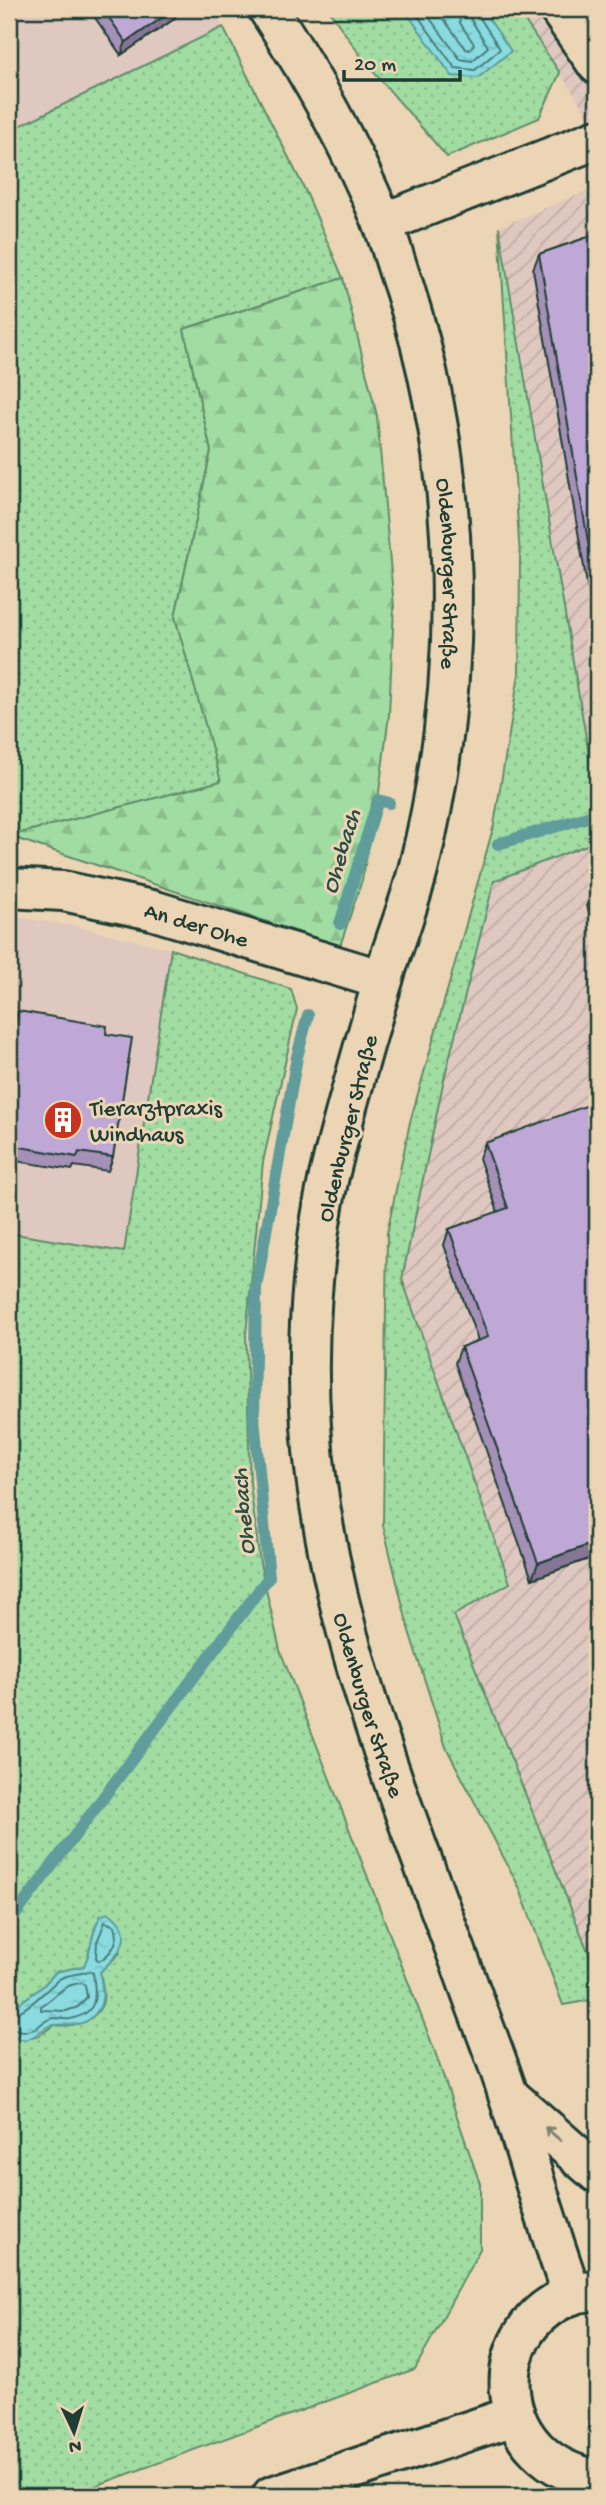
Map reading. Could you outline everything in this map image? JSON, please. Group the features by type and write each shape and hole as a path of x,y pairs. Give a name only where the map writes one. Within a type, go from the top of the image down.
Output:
{"main road":[{"name":"Oldenburger Straße","path":"268,9 322,95 383,223 421,340 441,441 453,565 449,694 438,783 418,871 383,980 328,1180 311,1298 310,1424 323,1529 354,1662 388,1764 509,2095 548,2229 585,2293"},
{"path":"559,9 597,64"},
{"path":"383,223 597,139"},
{"name":"An der Ohe","path":"9,888 63,891 152,910 383,980"},
{"path":"509,2095 597,2173"},
{"path":"585,2293 546,2310 525,2331 513,2357 509,2387 514,2416 528,2443 550,2463 577,2476 597,2479"},
{"path":"272,2496 514,2416"}],"shaded area":[{"path":"9,9 210,9 223,27 9,131"},
{"path":"517,9 597,9 597,130 560,73"},
{"path":"597,187 597,802 499,227"},
{"path":"597,841 597,1974 454,1615 402,1279 444,1079 494,881"},
{"path":"9,916 75,926 171,949 124,1252 9,1233"}],"green space":[{"path":"328,9 517,9 560,73 539,118 447,157 365,62"},
{"path":"223,27 306,192 343,278 184,329 211,451 175,617 222,781 9,836 9,131"},
{"path":"499,227 597,802 597,841 494,881 444,1079 402,1279 510,1583 454,1615 597,1974 597,1999 563,2005 519,1887 446,1747 409,1631 383,1525 387,1233 410,1122 494,825 519,674 520,557"},
{"path":"343,278 377,416 394,607 389,715 378,800 362,880 340,946 9,836 221,781 175,617 211,451 184,329"},
{"path":"171,949 291,989 297,1009 263,1162 246,1334 250,1482 260,1563 280,1650 434,2049 480,2184 480,2249 415,2369 68,2496 9,2496 9,2032 12,2035 37,2037 54,2025 76,2024 90,2019 103,2001 100,1972 120,1953 97,1923 84,1966 56,1972 42,1987 9,2011 9,1233 124,1252"}],"water":[{"path":"404,9 482,9 511,51 478,78 452,76"},
{"path":"109,1913 123,1928 123,1943 114,1958 100,1972 102,2001 93,2016 83,2023 53,2025 28,2039 16,2037 9,2032 9,2011 42,1987 56,1972 84,1966 98,1921 101,1915"}],"building":[{"path":"103,9 175,9 126,42"},
{"path":"597,234 597,594 539,254"},
{"name":"Tierarztpraxis Windhaus","path":"18,1011 107,1026 106,1034 132,1038 113,1157 79,1152 77,1157 9,1145 9,1097 14,1065 9,1064"},
{"path":"591,1104 597,1122 597,1542 538,1563 461,1347 488,1337 449,1229 508,1208 485,1143"}],"waterway":[{"name":"Ohebach","path":"340,924 378,800 389,803"},
{"name":"Ohebach","path":"498,844 597,814"},
{"name":"Ohebach","path":"9,1923 269,1577 254,1418 256,1288 297,1057 308,1015"}],"place":[{"name":"Tierarztpraxis Windhaus","path":"63,1120"}]}
